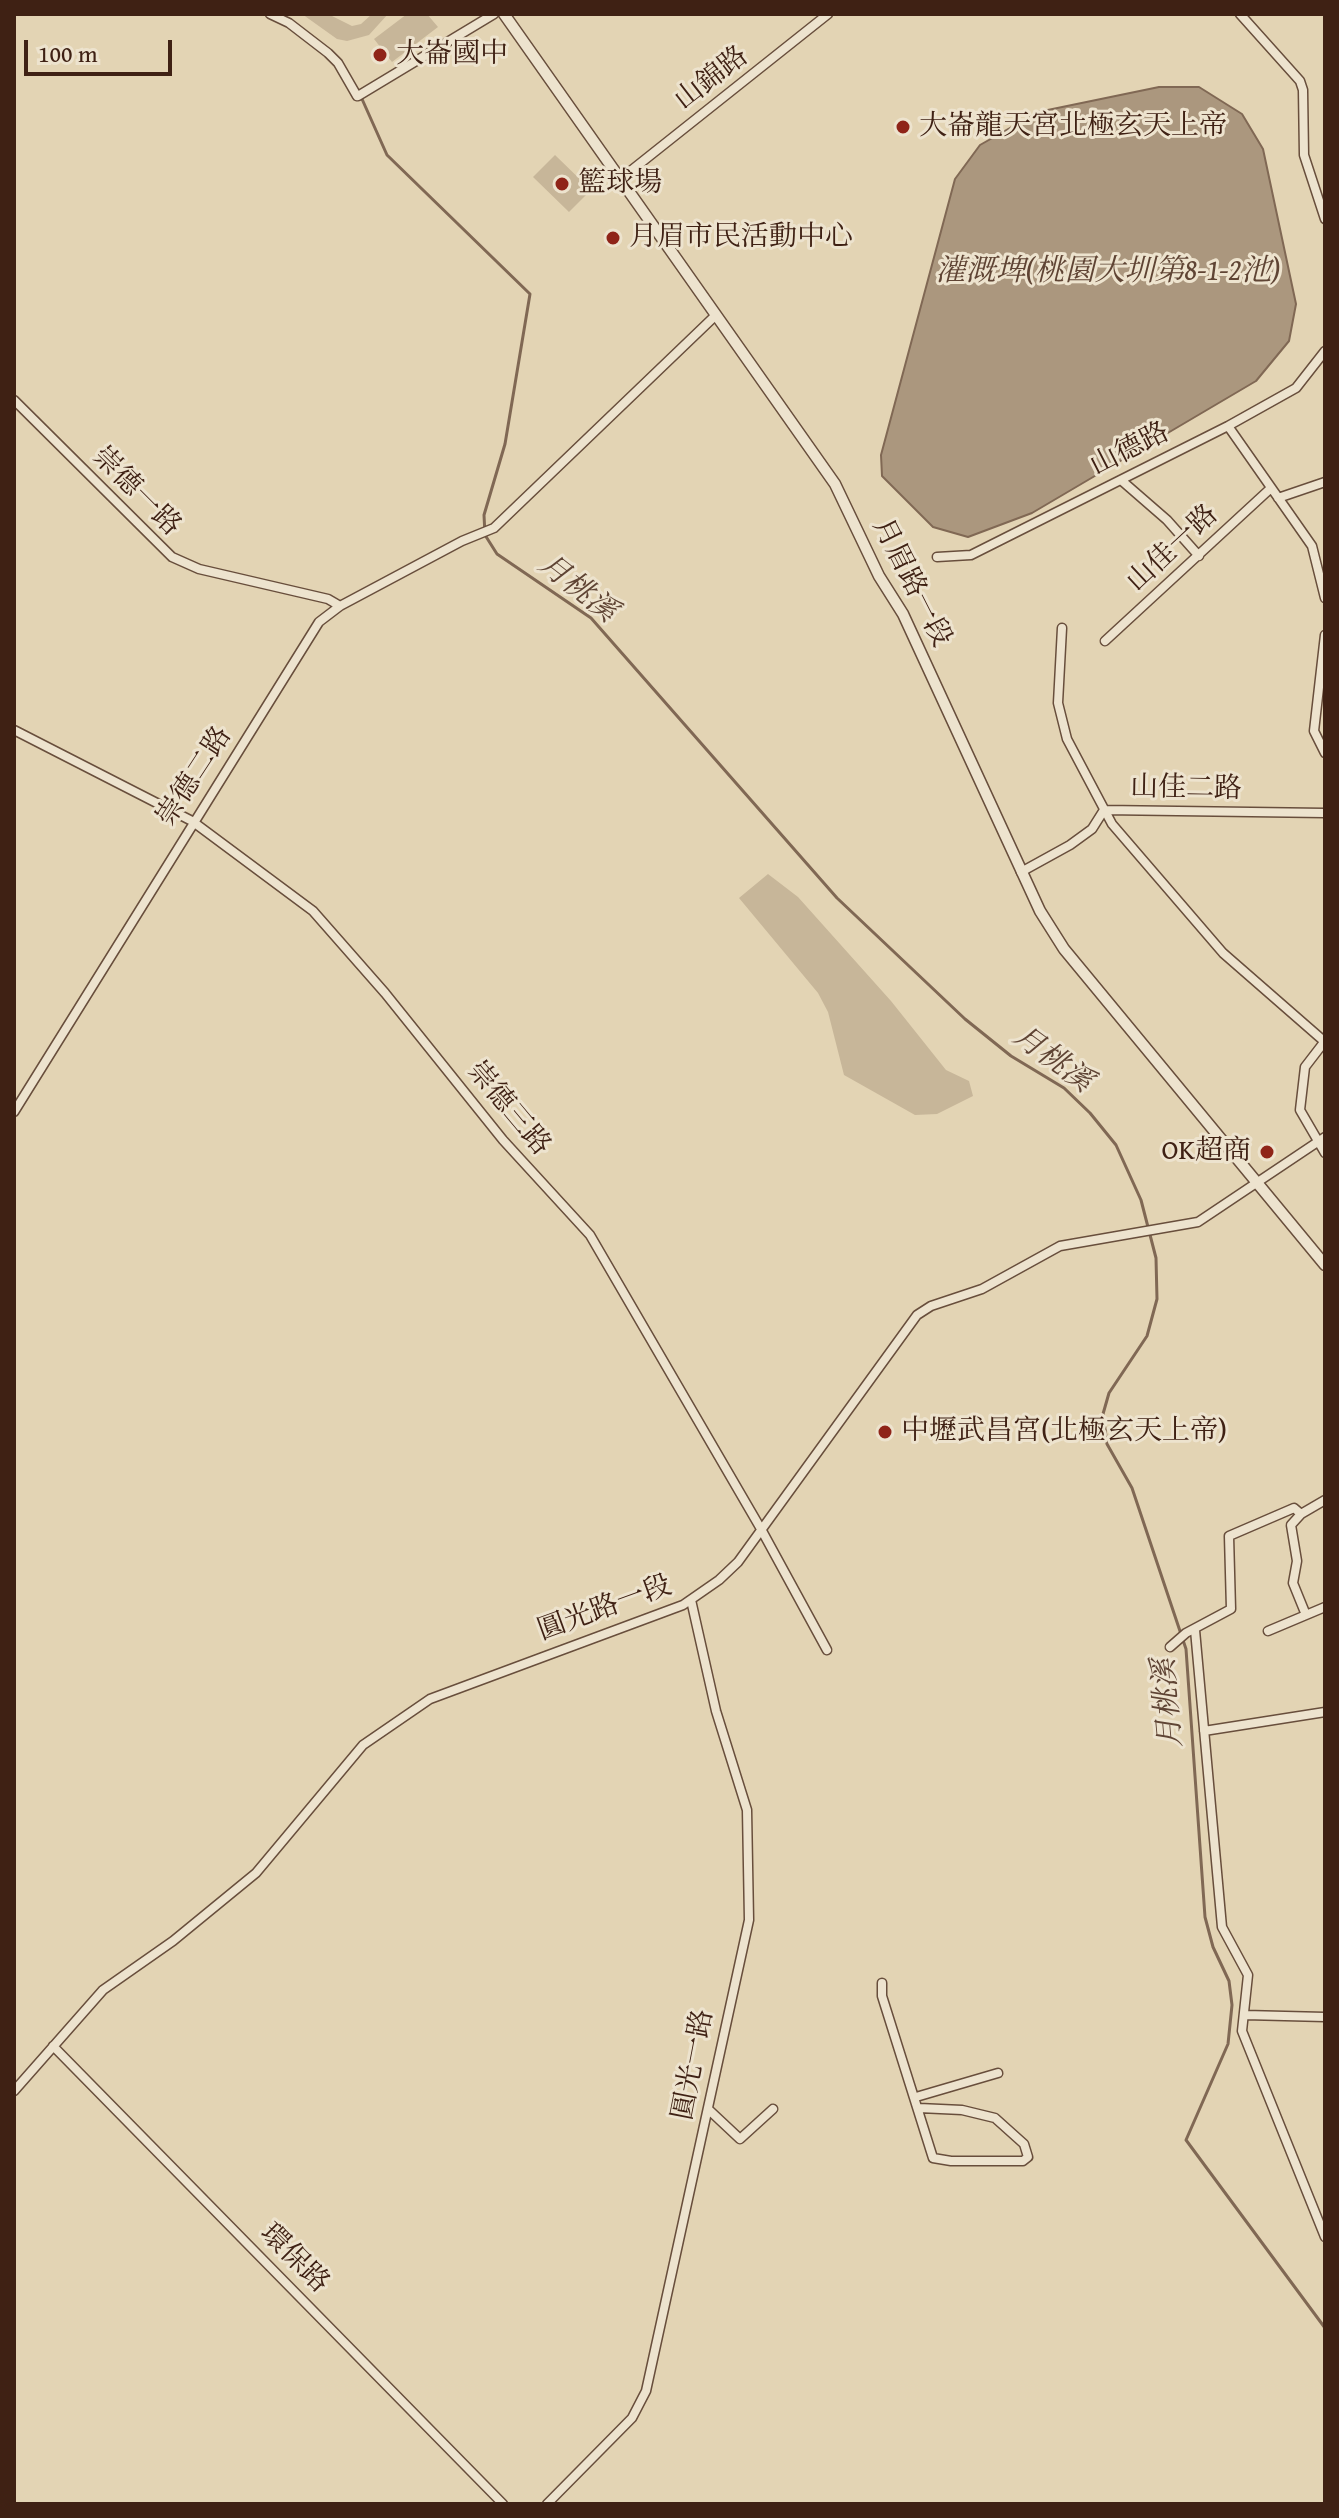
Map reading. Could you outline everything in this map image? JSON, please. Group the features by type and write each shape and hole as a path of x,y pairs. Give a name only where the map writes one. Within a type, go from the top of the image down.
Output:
{"street":[{"path":"270,14 289,23 328,53 338,63 358,96 494,14"},
{"name":"月眉路一段","path":"504,14 623,177 835,484 879,576 903,614 1021,872 1064,949 1254,1183 1325,1265"},
{"name":"山錦路","path":"623,177 828,14"},
{"path":"1240,14 1300,81 1303,90 1304,155 1325,219"},
{"name":"崇德二路","path":"14,1112 192,821 285,680 314,628 340,606 494,528 716,315"},
{"name":"山德路","path":"937,557 971,555 1228,426 1296,388 1325,351"},
{"name":"崇德一路","path":"14,400 172,557 199,569 328,599 340,606"},
{"path":"1228,426 1312,546 1325,598"},
{"path":"1121,480 1175,528 1199,556"},
{"path":"1278,498 1325,482"},
{"name":"山佳一路","path":"1105,641 1271,488"},
{"path":"1062,628 1058,703 1067,739 1104,810 1122,838 1223,953 1325,1041 1305,1067 1300,1110 1321,1139 1325,1153"},
{"path":"1324,747 1314,731 1314,706 1325,635"},
{"name":"崇德三路","path":"14,730 192,821 313,911 385,993 503,1140 590,1235 761,1529 827,1650"},
{"name":"山佳二路","path":"1021,872 1092,829 1104,810 1325,813"},
{"name":"圓光路一段","path":"14,2091 103,1990 173,1941 256,1873 363,1745 430,1699 691,1600 738,1562 917,1315 931,1306 982,1289 1060,1246 1198,1222 1321,1139"},
{"path":"1306,1615 1293,1583 1297,1561 1291,1525 1301,1514 1325,1500"},
{"path":"1170,1647 1190,1631 1231,1609 1229,1536 1294,1508 1301,1514"},
{"name":"圓光一路","path":"547,2504 632,2418 646,2391 721,2036 749,1920 747,1810 716,1711 691,1600"},
{"path":"1268,1631 1325,1607"},
{"path":"1190,1631 1204,1731 1222,1927 1248,1975 1242,2031 1325,2237"},
{"path":"1204,1731 1325,1712"},
{"path":"882,1983 882,1996 936,2160 1023,2161 1028,2157 1024,2144 995,2118 962,2110 919,2108"},
{"path":"1245,2015 1325,2017"},
{"name":"環保路","path":"53,2046 503,2504"},
{"path":"916,2097 998,2073"},
{"path":"708,2109 740,2139 773,2109"}],"shaded area":[{"path":"302,14 328,14 352,26 361,24 372,14 388,14 369,35 347,41 337,39"},
{"path":"407,14 427,14 438,27 392,62 374,39"},
{"name":"籃球場","path":"555,155 591,190 569,212 533,177"},
{"path":"768,874 798,897 891,1001 946,1070 969,1081 973,1096 937,1114 915,1115 844,1075 828,1012 818,993 739,898"}],"water":[{"name":"灌溉埤(桃園大圳第8-1-2池)","path":"1159,87 1199,87 1242,114 1263,149 1296,304 1289,341 1256,381 1032,513 968,537 933,527 882,476 881,455 955,179 980,145 1038,112"}],"waterway":[{"name":"月桃溪","path":"362,99 387,155 530,294 505,444 484,515 485,535 497,554 591,618 837,898 965,1019 1011,1056 1064,1088 1090,1113 1116,1145 1141,1200 1156,1258 1157,1299 1147,1336 1109,1393 1103,1414 1107,1444 1132,1488 1186,1649 1205,1917 1213,1947 1229,1981 1232,2005 1228,2044 1186,2140 1325,2328"}],"place":[{"name":"大崙國中","path":"380,55"},
{"name":"大崙龍天宮北極玄天上帝","path":"903,127"},
{"name":"籃球場","path":"562,184"},
{"name":"月眉市民活動中心","path":"613,238"},
{"name":"OK超商","path":"1267,1152"},
{"name":"中壢武昌宮(北極玄天上帝)","path":"885,1432"}]}
